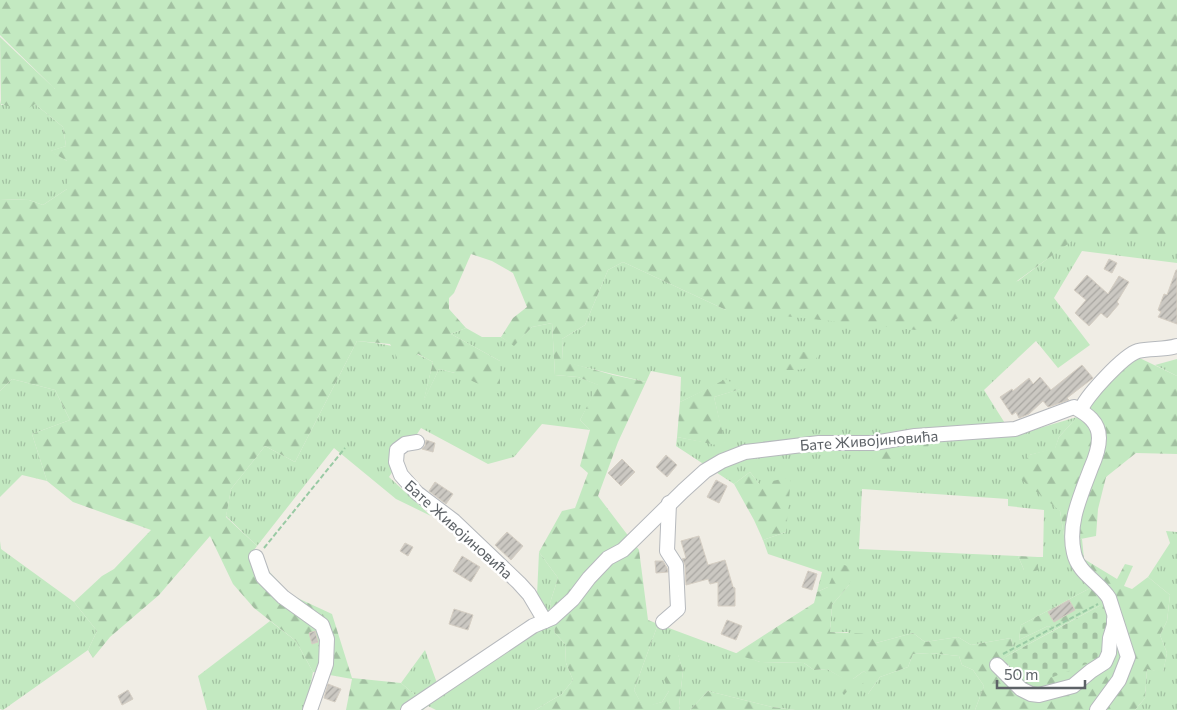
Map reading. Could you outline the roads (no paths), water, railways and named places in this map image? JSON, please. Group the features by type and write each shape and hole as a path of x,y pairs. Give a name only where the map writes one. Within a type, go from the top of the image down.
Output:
{"street":[{"path":"1097,710 1119,680 1128,657 1109,598 1104,589 1078,565 1074,555 1072,541 1077,505 1096,455 1099,438 1097,426 1088,414 1081,410 1082,404 1128,356 1137,351 1177,346"},
{"name":"Бате Живојиновића","path":"408,710 533,626 552,618 573,599 608,558 623,550 669,503 705,471 722,461 745,452 819,443 874,443 915,436 1014,429 1074,407 1081,410"},
{"name":"Бате Живојиновића","path":"417,442 405,444 398,450 396,462 401,475 417,493 454,521 520,583 530,594 545,621"},
{"path":"663,622 678,609 676,565 667,551 669,503"},
{"path":"256,557 263,577 283,597 322,625 327,639 326,664 310,710"},
{"path":"1000,659 1021,688 1031,694 1039,695 1073,686 1090,671 1105,662 1109,653 1114,613"}]}
